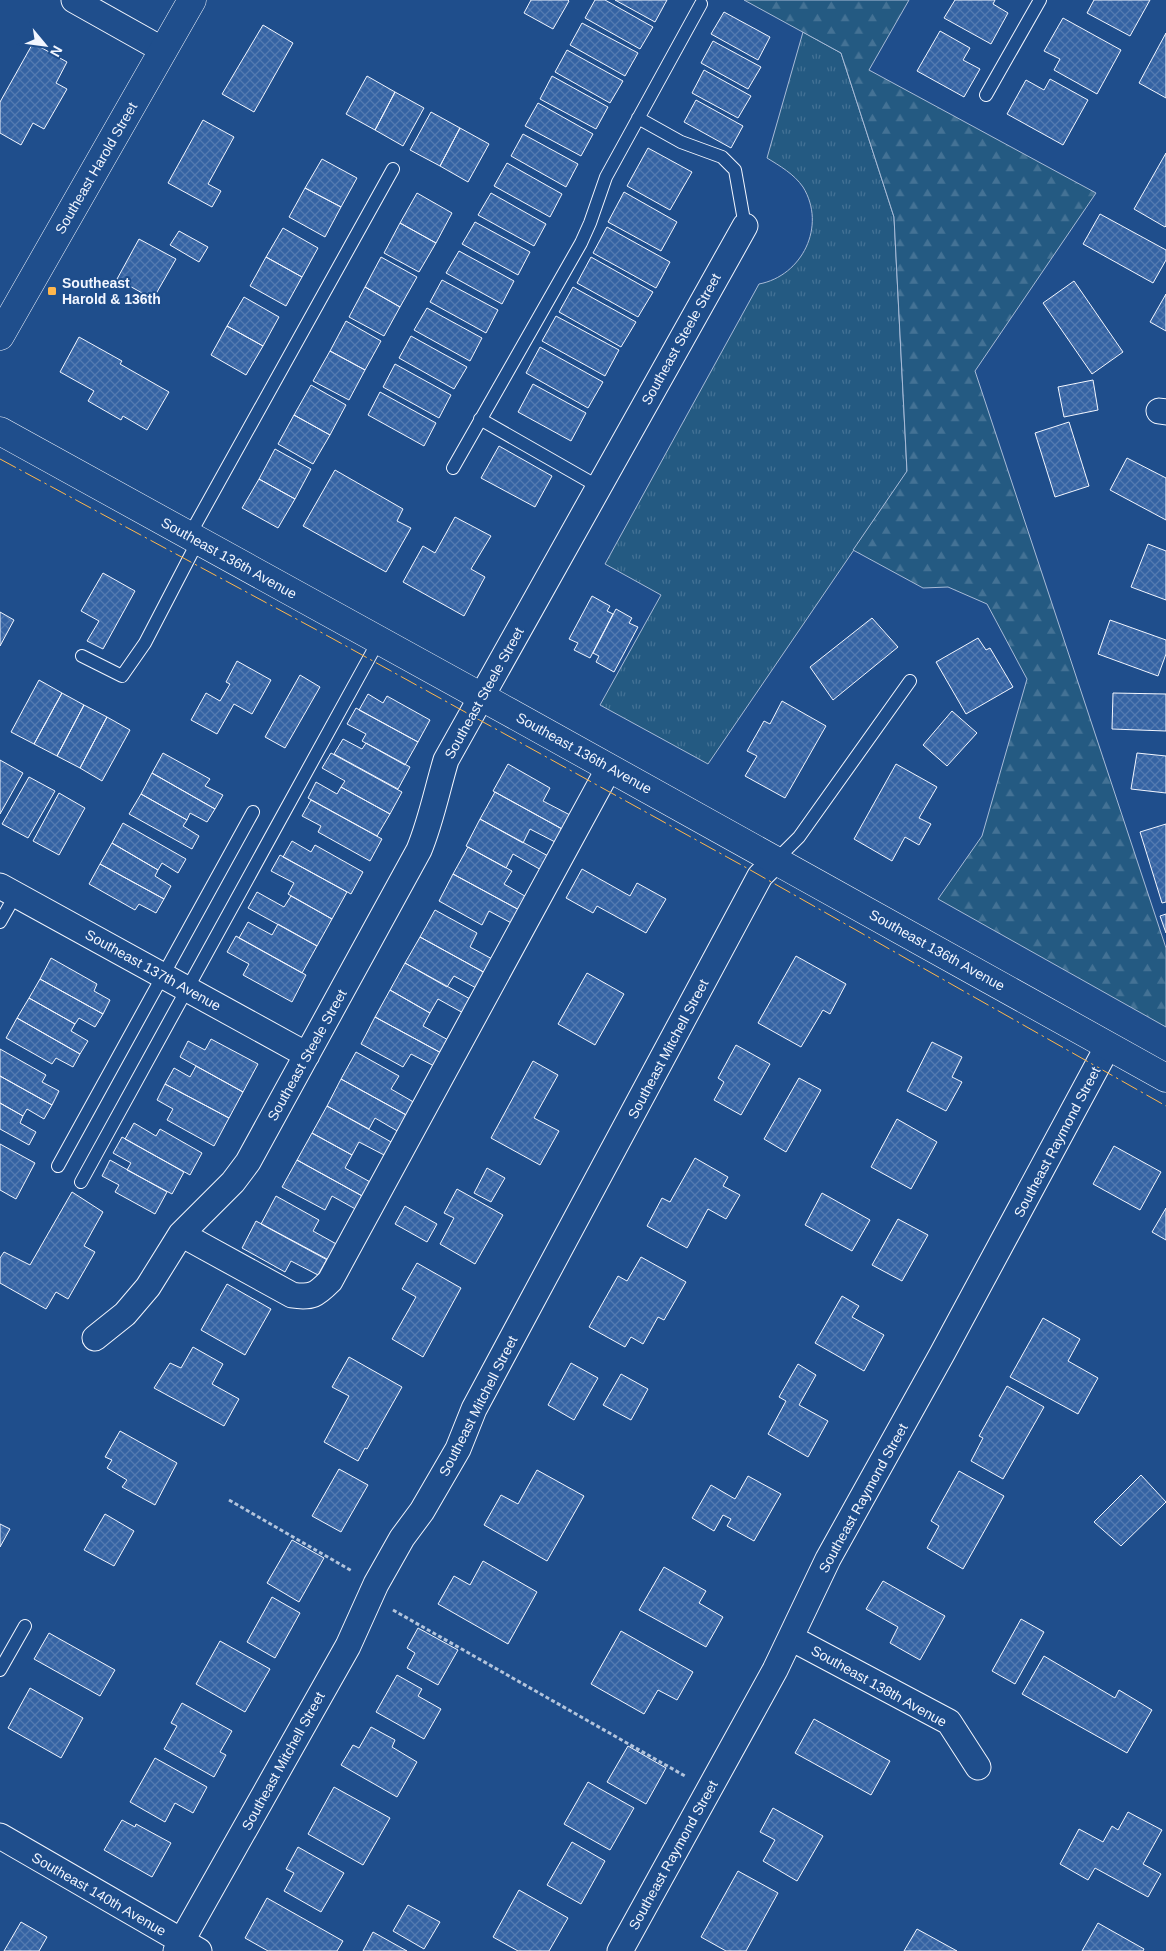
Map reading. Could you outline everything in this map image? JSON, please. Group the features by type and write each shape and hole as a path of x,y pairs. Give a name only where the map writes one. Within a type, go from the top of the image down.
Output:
{"street":[{"path":"74,0 163,50"},
{"name":"Southeast Harold Street","path":"0,336 192,0"},
{"name":"Southeast Steele Street","path":"95,1338 125,1314 148,1287 181,1234 233,1182 248,1162 419,850 429,825 436,790 446,760 744,226"},
{"name":"Southeast 136th Avenue","path":"0,431 481,696 1166,1078"},
{"path":"181,1234 292,1295 306,1297 318,1293 330,1281 609,768"},
{"name":"Southeast Mitchell Street","path":"186,1948 348,1646 376,1584 402,1538 422,1512 458,1448 474,1409 755,885 760,876 776,860"},
{"name":"Southeast 137th Avenue","path":"8,890 307,1055"},
{"name":"Southeast Raymond Street","path":"620,1951 791,1638 828,1559 942,1354 1108,1046"},
{"name":"Southeast 138th Avenue","path":"791,1638 949,1722 978,1767"},
{"name":"Southeast 140th Avenue","path":"0,1836 186,1948"}],"lane":[{"path":"986,95 1040,0"},
{"path":"453,468 581,243 590,224 606,177 701,4"},
{"path":"638,118 681,142 722,158 735,170 744,226"},
{"path":"82,656 122,676 146,643 193,538 392,170"},
{"path":"480,419 599,487"},
{"path":"81,1182 378,640"},
{"path":"776,860 799,837 910,681"},
{"path":"58,1166 252,812"},
{"path":"0,922 8,890"},
{"path":"0,1670 25,1626"}],"path":[{"path":"229,1500 376,1584 387,1606 709,1789"}],"green space":[{"path":"744,0 909,0 869,70 1096,193 975,371 1166,948 1166,1027 938,899 982,836 1027,679 987,604 948,587 923,588 853,550 907,471 894,217 841,53"},
{"path":"803,32 841,53 894,217 907,472 708,764 600,705 661,595 605,564 759,284 774,279 787,271 798,260 806,247 811,233 812,217 810,202 803,187 795,178 767,158"}],"building":[{"path":"531,0 569,1 553,29 524,13"},
{"path":"595,0 605,0 653,27 640,49 585,18"},
{"path":"615,0 667,0 655,22"},
{"path":"955,0 995,0 993,4 1008,13 991,44 944,18"},
{"path":"1094,0 1150,0 1130,36 1087,13"},
{"path":"724,12 770,37 758,60 711,34"},
{"path":"1063,18 1121,50 1097,94 1054,70 1060,59 1044,51"},
{"path":"582,23 638,53 625,76 570,45"},
{"path":"263,25 293,43 254,112 222,94"},
{"path":"940,31 970,48 963,60 980,69 964,97 917,71"},
{"path":"1166,33 1166,98 1139,83"},
{"path":"713,41 761,67 748,89 701,63"},
{"path":"33,43 67,62 56,83 67,89 44,129 33,123 21,145 0,133 0,102"},
{"path":"567,50 623,81 610,103 555,72"},
{"path":"704,70 751,96 738,118 692,93"},
{"path":"367,76 395,92 375,130 346,114"},
{"path":"552,76 608,107 596,129 540,99"},
{"path":"1050,79 1088,100 1063,145 1007,114 1026,80 1044,90"},
{"path":"395,92 424,108 403,146 375,130"},
{"path":"696,100 743,126 731,148 684,122"},
{"path":"538,103 593,134 581,156 525,126"},
{"path":"431,112 460,128 440,166 410,150"},
{"path":"203,120 234,137 208,184 221,191 212,207 168,183"},
{"path":"460,128 489,144 468,182 440,166"},
{"path":"523,134 578,164 566,187 511,156"},
{"path":"648,148 692,172 670,210 627,186"},
{"path":"1166,153 1166,226 1165,227 1134,209"},
{"path":"322,159 357,178 341,207 305,188"},
{"path":"507,163 562,194 550,217 494,186"},
{"path":"305,188 341,207 325,237 289,217"},
{"path":"624,192 677,222 661,251 608,222"},
{"path":"417,193 452,213 436,243 400,223"},
{"path":"491,193 546,224 534,246 478,215"},
{"path":"1100,214 1166,250 1166,260 1153,283 1083,244"},
{"path":"475,222 530,252 518,275 462,244"},
{"path":"400,223 436,243 419,272 384,253"},
{"path":"607,227 670,262 656,288 593,253"},
{"path":"283,228 318,248 302,277 266,257"},
{"path":"179,231 208,247 199,262 170,245"},
{"path":"139,239 176,259 153,299 117,279"},
{"path":"459,251 514,281 502,304 446,273"},
{"path":"266,257 302,277 286,306 250,286"},
{"path":"381,257 417,277 400,307 365,287"},
{"path":"591,257 653,292 638,317 577,283"},
{"path":"442,280 498,310 486,333 430,302"},
{"path":"1074,281 1123,352 1092,374 1043,303"},
{"path":"365,287 400,307 384,336 349,317"},
{"path":"573,287 636,322 621,347 559,312"},
{"path":"1166,294 1166,331 1150,322"},
{"path":"244,297 279,317 263,346 227,326"},
{"path":"427,308 482,338 470,361 414,330"},
{"path":"556,316 619,350 605,376 542,341"},
{"path":"346,321 381,341 365,370 330,351"},
{"path":"227,326 263,346 246,375 211,355"},
{"path":"411,336 467,367 454,389 399,358"},
{"path":"79,337 122,361 120,364 169,392 147,430 123,416 121,420 88,401 94,391 60,372"},
{"path":"540,347 603,382 588,408 526,373"},
{"path":"330,351 365,370 349,400 313,381"},
{"path":"395,364 451,395 439,418 383,387"},
{"path":"1093,380 1098,410 1064,417 1058,387"},
{"path":"533,384 586,413 571,441 518,412"},
{"path":"311,385 346,405 330,435 294,415"},
{"path":"380,392 436,423 424,446 368,415"},
{"path":"294,415 330,435 313,464 278,444"},
{"path":"1069,422 1089,486 1055,497 1035,433"},
{"path":"499,446 552,476 535,507 481,478"},
{"path":"275,449 311,469 295,499 259,479"},
{"path":"1127,458 1166,478 1166,520 1110,490"},
{"path":"335,470 403,509 397,521 411,528 386,572 303,526"},
{"path":"259,479 295,499 278,528 242,508"},
{"path":"455,517 491,536 471,569 485,577 464,616 403,582 423,546 435,553"},
{"path":"1148,544 1166,551 1166,600 1131,587"},
{"path":"103,573 135,591 103,649 87,641 99,621 81,611"},
{"path":"592,596 610,606 607,611 613,614 590,658 574,650 578,643 569,639"},
{"path":"616,609 632,618 629,623 638,627 614,672 596,662 599,656 593,653"},
{"path":"0,612 14,620 0,646"},
{"path":"872,618 898,647 833,700 810,667"},
{"path":"1110,620 1166,640 1166,654 1158,676 1098,654"},
{"path":"978,638 986,650 990,648 1013,687 966,714 936,662"},
{"path":"237,661 271,680 252,714 234,704 217,734 191,720 206,693 220,701 230,684 226,682"},
{"path":"300,675 320,687 285,748 265,737"},
{"path":"39,680 62,693 34,744 11,732"},
{"path":"62,693 84,705 57,756 34,744"},
{"path":"1113,693 1166,694 1166,731 1112,729"},
{"path":"368,694 383,703 387,696 430,720 418,742 359,710"},
{"path":"782,701 826,726 785,798 745,776 757,756 747,751 764,721 770,724"},
{"path":"84,705 107,717 80,768 57,756"},
{"path":"356,708 418,742 405,765 362,741 366,734 347,724"},
{"path":"952,711 977,733 947,766 923,745"},
{"path":"107,717 130,730 102,781 80,768"},
{"path":"343,739 362,749 366,743 410,767 398,789 334,754"},
{"path":"163,753 210,779 205,786 223,795 215,809 152,773"},
{"path":"331,753 402,792 390,814 341,787 345,781 322,768"},
{"path":"1137,753 1166,756 1166,793 1131,789"},
{"path":"0,760 23,773 0,814"},
{"path":"508,764 550,788 543,801 570,815 562,829 493,791"},
{"path":"896,764 937,787 919,818 931,824 919,845 905,837 892,861 854,839"},
{"path":"152,773 215,809 207,822 190,813 187,820 141,794"},
{"path":"29,777 55,791 28,838 2,824"},
{"path":"316,782 337,794 341,787 390,814 377,836 308,798"},
{"path":"495,792 564,830 557,843 530,829 523,843 480,819"},
{"path":"59,793 85,808 59,855 33,841"},
{"path":"141,794 187,820 183,826 199,836 192,849 129,814"},
{"path":"311,800 382,839 370,861 318,832 321,826 302,816"},
{"path":"480,819 550,857 543,871 513,854 506,868 466,846"},
{"path":"123,823 186,859 178,873 162,863 158,870 112,843"},
{"path":"1166,824 1166,902 1162,903 1140,832"},
{"path":"292,841 311,852 315,845 363,872 351,894 283,857"},
{"path":"112,843 158,870 155,876 171,886 164,899 100,864"},
{"path":"468,847 512,871 504,884 530,899 523,912 453,874"},
{"path":"280,855 347,892 332,919 288,894 294,883 271,871"},
{"path":"100,864 164,899 156,913 139,904 135,910 89,884"},
{"path":"582,869 630,896 637,883 666,899 646,933 597,906 593,913 566,898"},
{"path":"453,874 523,912 515,925 489,911 482,925 439,901"},
{"path":"257,892 284,907 291,896 332,919 317,946 248,908"},
{"path":"435,910 477,933 470,947 496,961 489,975 420,937"},
{"path":"1166,914 1166,933 1160,916"},
{"path":"248,922 272,935 278,924 317,946 302,973 239,938"},
{"path":"236,936 306,975 292,1002 243,975 249,964 227,952"},
{"path":"420,937 487,974 478,989 454,976 447,987 405,963"},
{"path":"796,956 846,984 830,1014 823,1010 801,1047 758,1023"},
{"path":"51,958 97,984 94,991 110,1000 103,1014 40,979"},
{"path":"405,963 472,1000 465,1014 438,999 430,1013 390,990"},
{"path":"587,973 624,994 595,1045 558,1024"},
{"path":"40,979 103,1014 95,1027 79,1018 75,1024 29,998"},
{"path":"390,990 430,1013 423,1026 450,1041 443,1054 375,1017"},
{"path":"29,998 75,1024 71,1031 88,1041 80,1054 17,1018"},
{"path":"375,1017 445,1055 438,1068 411,1054 403,1067 361,1044"},
{"path":"17,1018 80,1054 73,1067 56,1058 52,1064 6,1038"},
{"path":"211,1039 258,1064 243,1092 180,1057 188,1041 205,1050"},
{"path":"932,1042 962,1057 952,1077 962,1082 946,1111 907,1091"},
{"path":"736,1045 770,1064 741,1115 714,1100 724,1082 718,1078"},
{"path":"0,1049 46,1075 42,1082 59,1091 52,1105 0,1076"},
{"path":"356,1052 399,1076 391,1089 417,1104 410,1117 341,1079"},
{"path":"533,1061 558,1075 534,1118 559,1131 540,1165 491,1138"},
{"path":"196,1066 243,1092 229,1118 165,1084 174,1068 190,1077"},
{"path":"0,1076 52,1105 44,1119 27,1109 23,1116 0,1103"},
{"path":"799,1078 821,1090 786,1152 764,1139"},
{"path":"341,1079 408,1116 399,1132 375,1118 369,1129 327,1106"},
{"path":"165,1084 229,1118 214,1146 167,1120 173,1109 157,1100"},
{"path":"0,1103 23,1116 20,1123 36,1132 29,1145 0,1129"},
{"path":"327,1106 393,1143 386,1156 359,1142 352,1155 312,1133"},
{"path":"897,1119 937,1142 911,1189 871,1167"},
{"path":"134,1123 156,1136 160,1129 202,1153 190,1175 125,1139"},
{"path":"312,1133 352,1155 345,1168 372,1183 364,1197 297,1160"},
{"path":"122,1137 184,1172 172,1194 127,1170 131,1163 113,1153"},
{"path":"0,1144 35,1163 16,1199 0,1190"},
{"path":"1114,1146 1161,1172 1140,1210 1093,1184"},
{"path":"695,1158 728,1177 723,1186 740,1195 726,1219 708,1209 687,1248 647,1226 662,1198 670,1202"},
{"path":"110,1160 167,1192 155,1214 115,1192 119,1185 102,1176"},
{"path":"297,1160 366,1198 359,1211 332,1196 325,1210 282,1187"},
{"path":"487,1168 505,1178 491,1202 474,1193"},
{"path":"457,1189 503,1215 475,1264 440,1244 454,1218 444,1213"},
{"path":"72,1192 103,1212 84,1246 95,1252 68,1299 56,1292 46,1309 0,1283 0,1258 4,1252 30,1265"},
{"path":"822,1193 870,1220 852,1251 805,1225"},
{"path":"276,1196 319,1220 313,1231 340,1246 331,1262 261,1224"},
{"path":"405,1206 437,1224 427,1242 395,1224"},
{"path":"1166,1208 1166,1240 1152,1232"},
{"path":"898,1219 928,1235 902,1281 872,1265"},
{"path":"256,1221 327,1259 318,1275 291,1261 285,1272 242,1248"},
{"path":"641,1257 686,1282 664,1320 658,1317 643,1344 631,1337 625,1347 589,1327 618,1276 627,1281"},
{"path":"417,1263 461,1288 423,1357 392,1339 416,1297 402,1289"},
{"path":"227,1284 271,1309 245,1355 201,1330"},
{"path":"842,1296 859,1306 852,1317 884,1335 864,1371 815,1343"},
{"path":"1043,1318 1080,1339 1068,1361 1098,1378 1078,1414 1010,1377"},
{"path":"193,1347 223,1364 212,1384 239,1399 224,1426 154,1388 170,1363 181,1368"},
{"path":"349,1357 402,1387 367,1449 365,1448 358,1461 324,1442 349,1396 332,1387"},
{"path":"571,1363 598,1378 574,1420 548,1405"},
{"path":"798,1364 816,1375 799,1405 828,1421 808,1457 768,1434 786,1401 779,1397"},
{"path":"621,1374 648,1389 631,1420 603,1405"},
{"path":"1007,1386 1044,1407 1003,1479 971,1461 983,1438 979,1436"},
{"path":"120,1431 177,1463 155,1505 122,1487 127,1480 107,1468 112,1460 105,1457"},
{"path":"339,1469 368,1485 341,1532 312,1516"},
{"path":"537,1470 584,1496 547,1561 484,1525 501,1495 518,1504"},
{"path":"959,1471 1004,1496 963,1569 927,1548 939,1526 931,1521"},
{"path":"1141,1475 1166,1502 1121,1546 1094,1522"},
{"path":"748,1476 781,1494 754,1541 727,1526 731,1519 723,1515 714,1531 692,1518 711,1485 735,1499"},
{"path":"105,1514 134,1531 114,1566 84,1550"},
{"path":"0,1524 10,1529 0,1547"},
{"path":"292,1540 324,1558 299,1602 267,1583"},
{"path":"483,1561 537,1592 508,1644 438,1604 454,1576 470,1585"},
{"path":"664,1567 706,1591 699,1603 723,1617 706,1647 639,1610"},
{"path":"883,1581 945,1616 920,1660 890,1643 898,1627 866,1609"},
{"path":"272,1597 300,1613 275,1658 247,1642"},
{"path":"1021,1619 1044,1632 1015,1684 992,1671"},
{"path":"418,1628 458,1650 438,1685 407,1668 415,1653 407,1648"},
{"path":"621,1631 693,1672 677,1700 658,1690 644,1714 591,1684"},
{"path":"49,1633 115,1670 100,1696 34,1659"},
{"path":"220,1641 270,1669 245,1712 196,1684"},
{"path":"1044,1656 1115,1698 1119,1690 1152,1710 1127,1753 1022,1694"},
{"path":"397,1675 422,1689 418,1696 441,1709 424,1739 376,1712"},
{"path":"30,1688 83,1718 61,1758 8,1728"},
{"path":"182,1703 232,1731 220,1752 226,1755 214,1777 164,1749 177,1726 171,1723"},
{"path":"814,1719 890,1761 871,1795 795,1753"},
{"path":"371,1727 395,1740 392,1747 417,1762 397,1797 341,1765 353,1745 359,1748"},
{"path":"628,1746 666,1768 646,1804 607,1782"},
{"path":"155,1758 207,1787 193,1813 175,1803 165,1822 130,1802"},
{"path":"588,1782 634,1808 610,1850 564,1824"},
{"path":"334,1787 390,1818 363,1865 308,1834"},
{"path":"773,1808 823,1836 797,1881 763,1861 775,1840 760,1832"},
{"path":"1128,1812 1162,1830 1143,1864 1161,1874 1148,1897 1095,1868 1088,1880 1060,1864 1079,1829 1103,1842 1112,1826 1118,1830"},
{"path":"122,1820 135,1827 136,1824 171,1843 152,1877 104,1850"},
{"path":"572,1842 605,1861 581,1904 547,1885"},
{"path":"298,1847 344,1873 321,1912 284,1891 294,1873 286,1869"},
{"path":"738,1871 778,1893 746,1951 726,1951 701,1937"},
{"path":"519,1890 568,1918 549,1951 518,1951 493,1937"},
{"path":"267,1898 343,1941 337,1951 268,1951 245,1938"},
{"path":"408,1905 440,1922 424,1949 393,1931"},
{"path":"21,1922 47,1937 39,1951 4,1951"},
{"path":"1098,1923 1144,1949 1143,1951 1082,1951"},
{"path":"917,1929 957,1951 904,1951"},
{"path":"373,1932 407,1951 363,1951"}],"power":[{"path":"0,459 326,635 745,867 1166,1106"}],"place":[{"name":"Southeast Harold & 136th","path":"52,291"}]}
